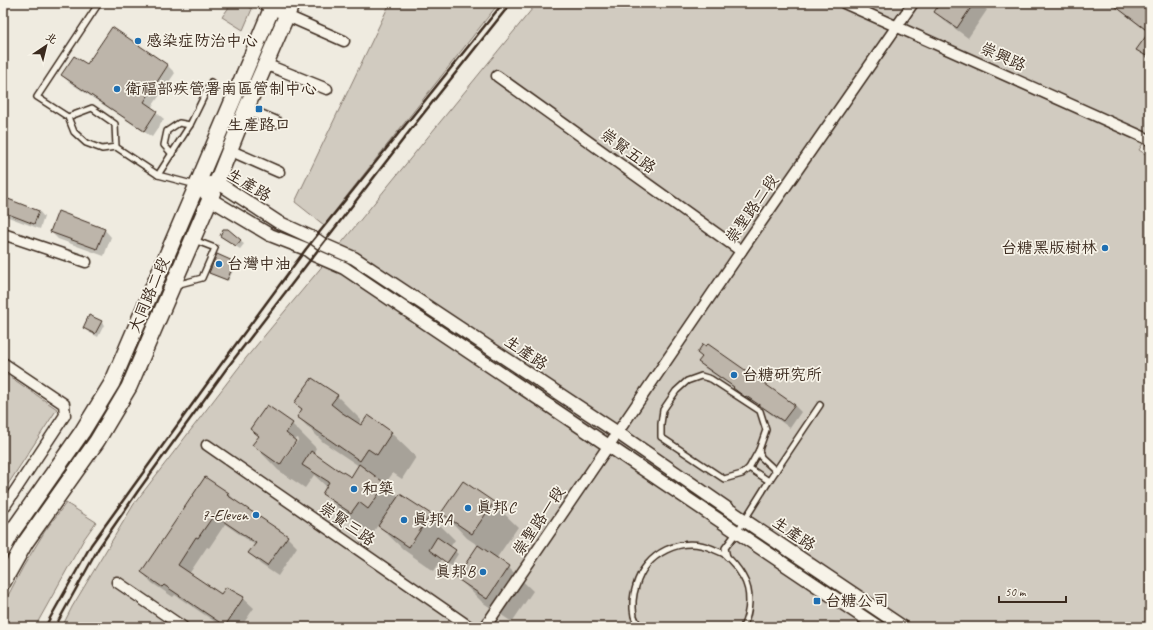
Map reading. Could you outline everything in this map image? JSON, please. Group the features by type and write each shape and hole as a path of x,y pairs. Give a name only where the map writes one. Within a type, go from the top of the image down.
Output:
{"main road":[{"name":"大同路二段","path":"3,549 12,532 82,432 112,383 197,185 269,5"},
{"name":"大同路二段","path":"3,582 25,543 97,441 129,387 193,240 288,9"}],"street":[{"name":"崇興路","path":"844,3 1150,140"},
{"name":"崇聖路二段","path":"618,432 741,251 913,3"},
{"path":"269,5 288,9 344,41"},
{"path":"265,64 327,89"},
{"name":"崇賢五路","path":"497,76 741,251"},
{"path":"246,109 277,122"},
{"path":"229,150 279,172"},
{"name":"生產路","path":"197,185 217,182 278,222 354,258 618,432 903,627"},
{"name":"生產路","path":"197,185 210,199 270,235 306,249 344,268 878,627"},
{"path":"3,234 86,262"},
{"path":"3,363 64,404 65,415 3,509"},
{"name":"崇聖路一段","path":"485,627 618,432"},
{"name":"崇賢三路","path":"207,445 470,627"},
{"path":"117,582 183,627"}],"lane":[{"path":"99,3 37,96 68,117 74,132 86,143 102,149 116,147 158,175 197,185"},
{"path":"158,175 190,125 211,82"},
{"path":"68,117 92,108 115,124 116,147"},
{"path":"172,154 164,144 167,131 178,124 190,125"},
{"path":"173,286 202,278 215,248 193,240"},
{"path":"701,376 712,379 760,411 766,430 759,450 750,468 742,474 724,479 661,437 663,410 676,391 687,381 701,376"},
{"path":"727,557 725,548 738,532 776,470 820,405"},
{"path":"759,450 761,457 776,470"},
{"path":"750,468 769,481"},
{"path":"639,627 634,616 633,596 638,577 649,561 666,549 685,544 704,545 723,553 737,566 746,582 750,600 747,619 743,627"}],"shaded area":[{"path":"232,3 244,3 252,9 243,30 222,17"},
{"path":"390,3 499,3 324,225 295,202"},
{"path":"537,3 1150,3 1150,132 1139,150 1150,157 1150,627 62,627 72,607 134,504 246,358"},
{"path":"3,372 57,409 3,492"},
{"path":"66,503 96,522 84,539 35,627 3,627 3,605 23,567 45,531"}],"building":[{"path":"940,3 974,3 957,28 934,12"},
{"path":"1111,3 1150,3 1150,58 1136,50 1149,32"},
{"name":"衛福部疾管署南區管制中心","path":"112,27 168,65 144,102 157,111 144,131 61,75 74,56 87,64"},
{"path":"3,197 39,211 34,224 3,212"},
{"path":"58,211 105,229 97,249 50,232"},
{"path":"223,229 228,229 241,240 236,246 220,236"},
{"path":"217,254 235,262 227,280 209,273"},
{"path":"89,315 102,321 95,334 83,328"},
{"name":"台糖研究所","path":"703,344 706,346 708,344 795,405 783,421 746,396 745,397 733,388 734,387 698,362 702,357 697,353"},
{"path":"312,378 338,395 331,404 341,412 361,425 368,415 392,432 377,455 368,449 360,461 297,417 302,409 294,403"},
{"path":"267,405 293,423 286,433 296,441 280,465 252,445 259,436 250,429"},
{"name":"和築","path":"311,451 338,470 351,477 359,464 386,484 368,509 359,502 351,513 322,494 329,482 302,465"},
{"path":"205,477 229,493 227,495 288,536 267,566 248,553 256,543 214,515 198,538 196,537 178,565 221,594 226,587 244,597 225,626 164,585 162,587 141,572"},
{"name":"真邦C","path":"463,481 494,502 472,534 441,513"},
{"name":"真邦A","path":"400,494 431,514 409,547 378,526"},
{"path":"437,537 456,550 447,563 429,550"},
{"name":"真邦B","path":"478,545 509,566 487,599 456,578"}],"railway":[{"path":"45,627 91,545 222,363 306,249 503,3"},
{"path":"55,627 98,549 227,368 412,128 511,3"}],"place":[{"name":"感染症防治中心","path":"138,41"},
{"name":"衛福部疾管署南區管制中心","path":"117,89"},
{"name":"生產路口","path":"259,109"},
{"name":"台糖黑版樹林","path":"1105,248"},
{"name":"台灣中油","path":"219,264"},
{"name":"台糖研究所","path":"734,375"},
{"name":"和築","path":"354,489"},
{"name":"真邦C","path":"468,508"},
{"name":"7-Eleven","path":"256,515"},
{"name":"真邦A","path":"404,520"},
{"name":"真邦B","path":"483,572"},
{"name":"台糖公司","path":"817,601"}]}
